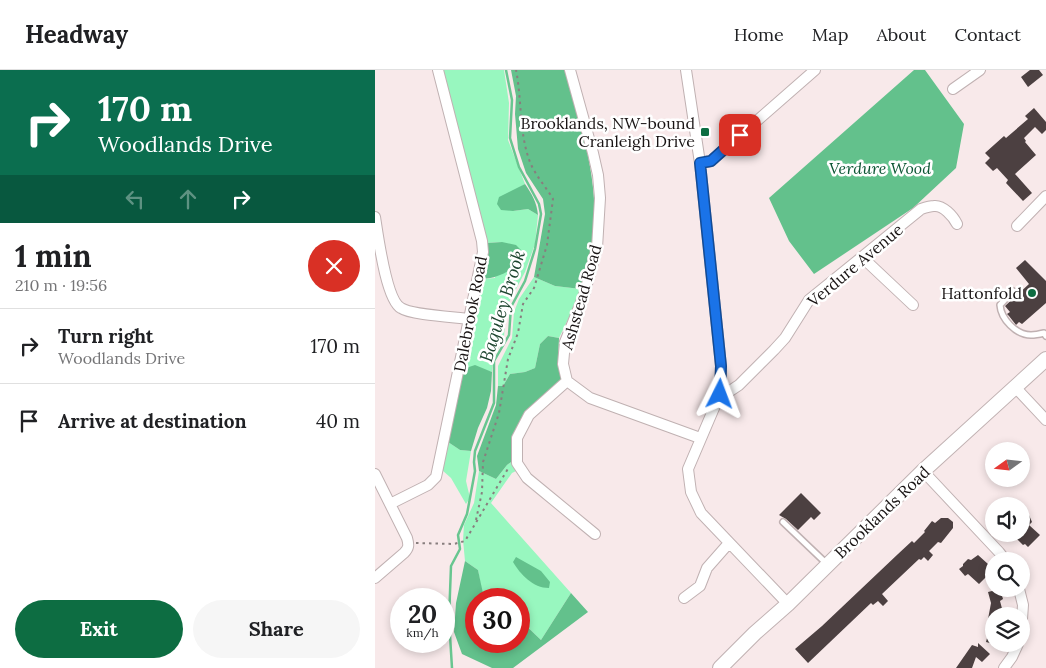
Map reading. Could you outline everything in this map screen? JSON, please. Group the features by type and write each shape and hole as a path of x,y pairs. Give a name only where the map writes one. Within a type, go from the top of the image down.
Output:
{"street":[{"name":"Dalebrook Road","path":"390,504 428,485 436,477 483,252 483,241 438,70"},
{"name":"Ashstead Road","path":"567,381 563,364 565,342 584,296 597,248 600,198 593,153 570,70"},
{"path":"686,70 700,163 721,366 720,394 688,469 691,492 701,513 788,604"},
{"path":"700,163 711,161 815,70"},
{"path":"953,89 980,70"},
{"path":"1017,226 1046,196"},
{"name":"Verdure Avenue","path":"720,394 727,393 739,385 785,338 809,300 921,209 934,205 943,209 954,218 957,224"},
{"path":"375,216 389,290 395,304 407,311 470,319"},
{"path":"863,258 913,305"},
{"name":"Brooklands Road","path":"720,668 923,471 1046,359"},
{"path":"595,534 527,478 517,463 517,438 529,415 567,381 590,398 700,438"},
{"path":"1015,387 1046,420"},
{"path":"923,471 999,552"},
{"path":"375,474 409,544 408,550 375,578"},
{"path":"684,598 700,586 707,568 729,543"},
{"path":"1004,668 1015,652"}],"lane":[{"path":"1013,291 1000,305 1002,316 1018,331 1031,335 1044,333 1046,336"},
{"path":"783,522 828,564"}],"path":[{"path":"476,520 482,492 483,462 499,414 508,359 518,333 523,304 534,288 544,254 553,199 531,164 524,145 520,88 516,70"},
{"path":"409,544 454,544 465,541 509,467 517,463"}],"green space":[{"path":"442,70 504,70 509,103 508,140 525,184 519,188 513,211 528,209 538,215 535,244 525,272 506,308 504,337 493,359 492,372 463,369 482,279 495,278 502,242 487,243"},
{"path":"511,70 565,70 584,137 593,183 594,229 589,262 581,289 555,286 534,277 545,214 543,199 526,173 518,149 515,114 516,96"},
{"name":"Verdure Wood","path":"914,70 925,70 964,124 956,168 913,208 814,274 789,241 769,198"},
{"path":"525,184 537,206 538,215 528,209 501,210 497,204 499,197"},
{"path":"502,242 516,245 521,250 519,263 502,274 482,279 488,253 487,243"},
{"path":"534,277 555,286 581,289 559,338 548,336 540,344 535,368 525,372 510,374 503,386 498,386 498,366 512,338 514,312 519,299"},
{"path":"548,336 559,338 558,363 564,380 524,416 514,460 507,465 496,479 479,471 477,456 496,405 498,386 503,386 510,374 525,372 535,368 540,344"},
{"path":"475,365 492,372 491,391 487,408 471,451 460,450 448,442 463,369"},
{"path":"448,442 460,450 471,451 466,481 470,498 466,504 451,478 442,470"},
{"path":"514,460 518,470 512,473 491,503 571,593 541,640 530,630 530,588 481,588 478,570 465,561 464,525 474,503 479,471 496,479 507,465"},
{"path":"516,557 541,571 550,582 549,588 538,586 523,576 513,562"},
{"path":"465,561 478,570 482,588 465,588 465,653 530,653 530,630 541,640 571,593 588,612 513,668 492,668 462,654 455,635 456,603"}],"building":[{"path":"1030,70 1039,70 1043,75 1028,87 1021,77"},
{"path":"1034,108 1046,122 1046,130 1042,134 1035,127 1024,138 1036,155 1015,174 1032,193 1023,201 1006,183 1008,180 997,168 993,171 985,163 990,158 985,153 1004,136 1006,138 1028,119 1025,116"},
{"name":"Hattonfold","path":"1025,260 1046,281 1046,303 1022,324 1019,322 1016,325 1007,314 1010,312 1005,306 1029,284 1016,268"},
{"path":"801,493 821,513 814,520 811,517 798,530 779,515"},
{"path":"941,518 948,518 953,522 953,528 941,543 938,542 929,551 933,555 928,561 924,557 921,560 919,559 882,594 888,601 883,606 878,601 873,605 871,603 808,663 795,649 912,541 914,543 925,532 932,521 935,523"},
{"path":"1030,526 1040,535 1028,547 1025,544 1023,545 1020,542 1030,542"},
{"path":"978,555 985,561 985,578 979,584 968,574 965,576 959,569 968,559 971,560"},
{"path":"989,597 1002,597 1003,599 1000,601 1002,607 990,607"},
{"path":"978,643 985,649 985,652 990,654 982,662 976,657 972,668 956,668 972,645 978,647"}],"waterway":[{"name":"Baguley Brook","path":"452,668 449,619 451,566 460,549 458,535 467,514 475,471 475,451 494,403 494,361 509,335 511,307 525,281 535,249 541,214 539,204 519,167 510,138 512,100 506,70"}],"place":[{"name":"Brooklands, NW-bound Cranleigh Drive","path":"705,132"},
{"name":"Hattonfold","path":"1032,293"}],"route":[{"path":"720,394 721,366 700,163 711,161 740,135"}]}
